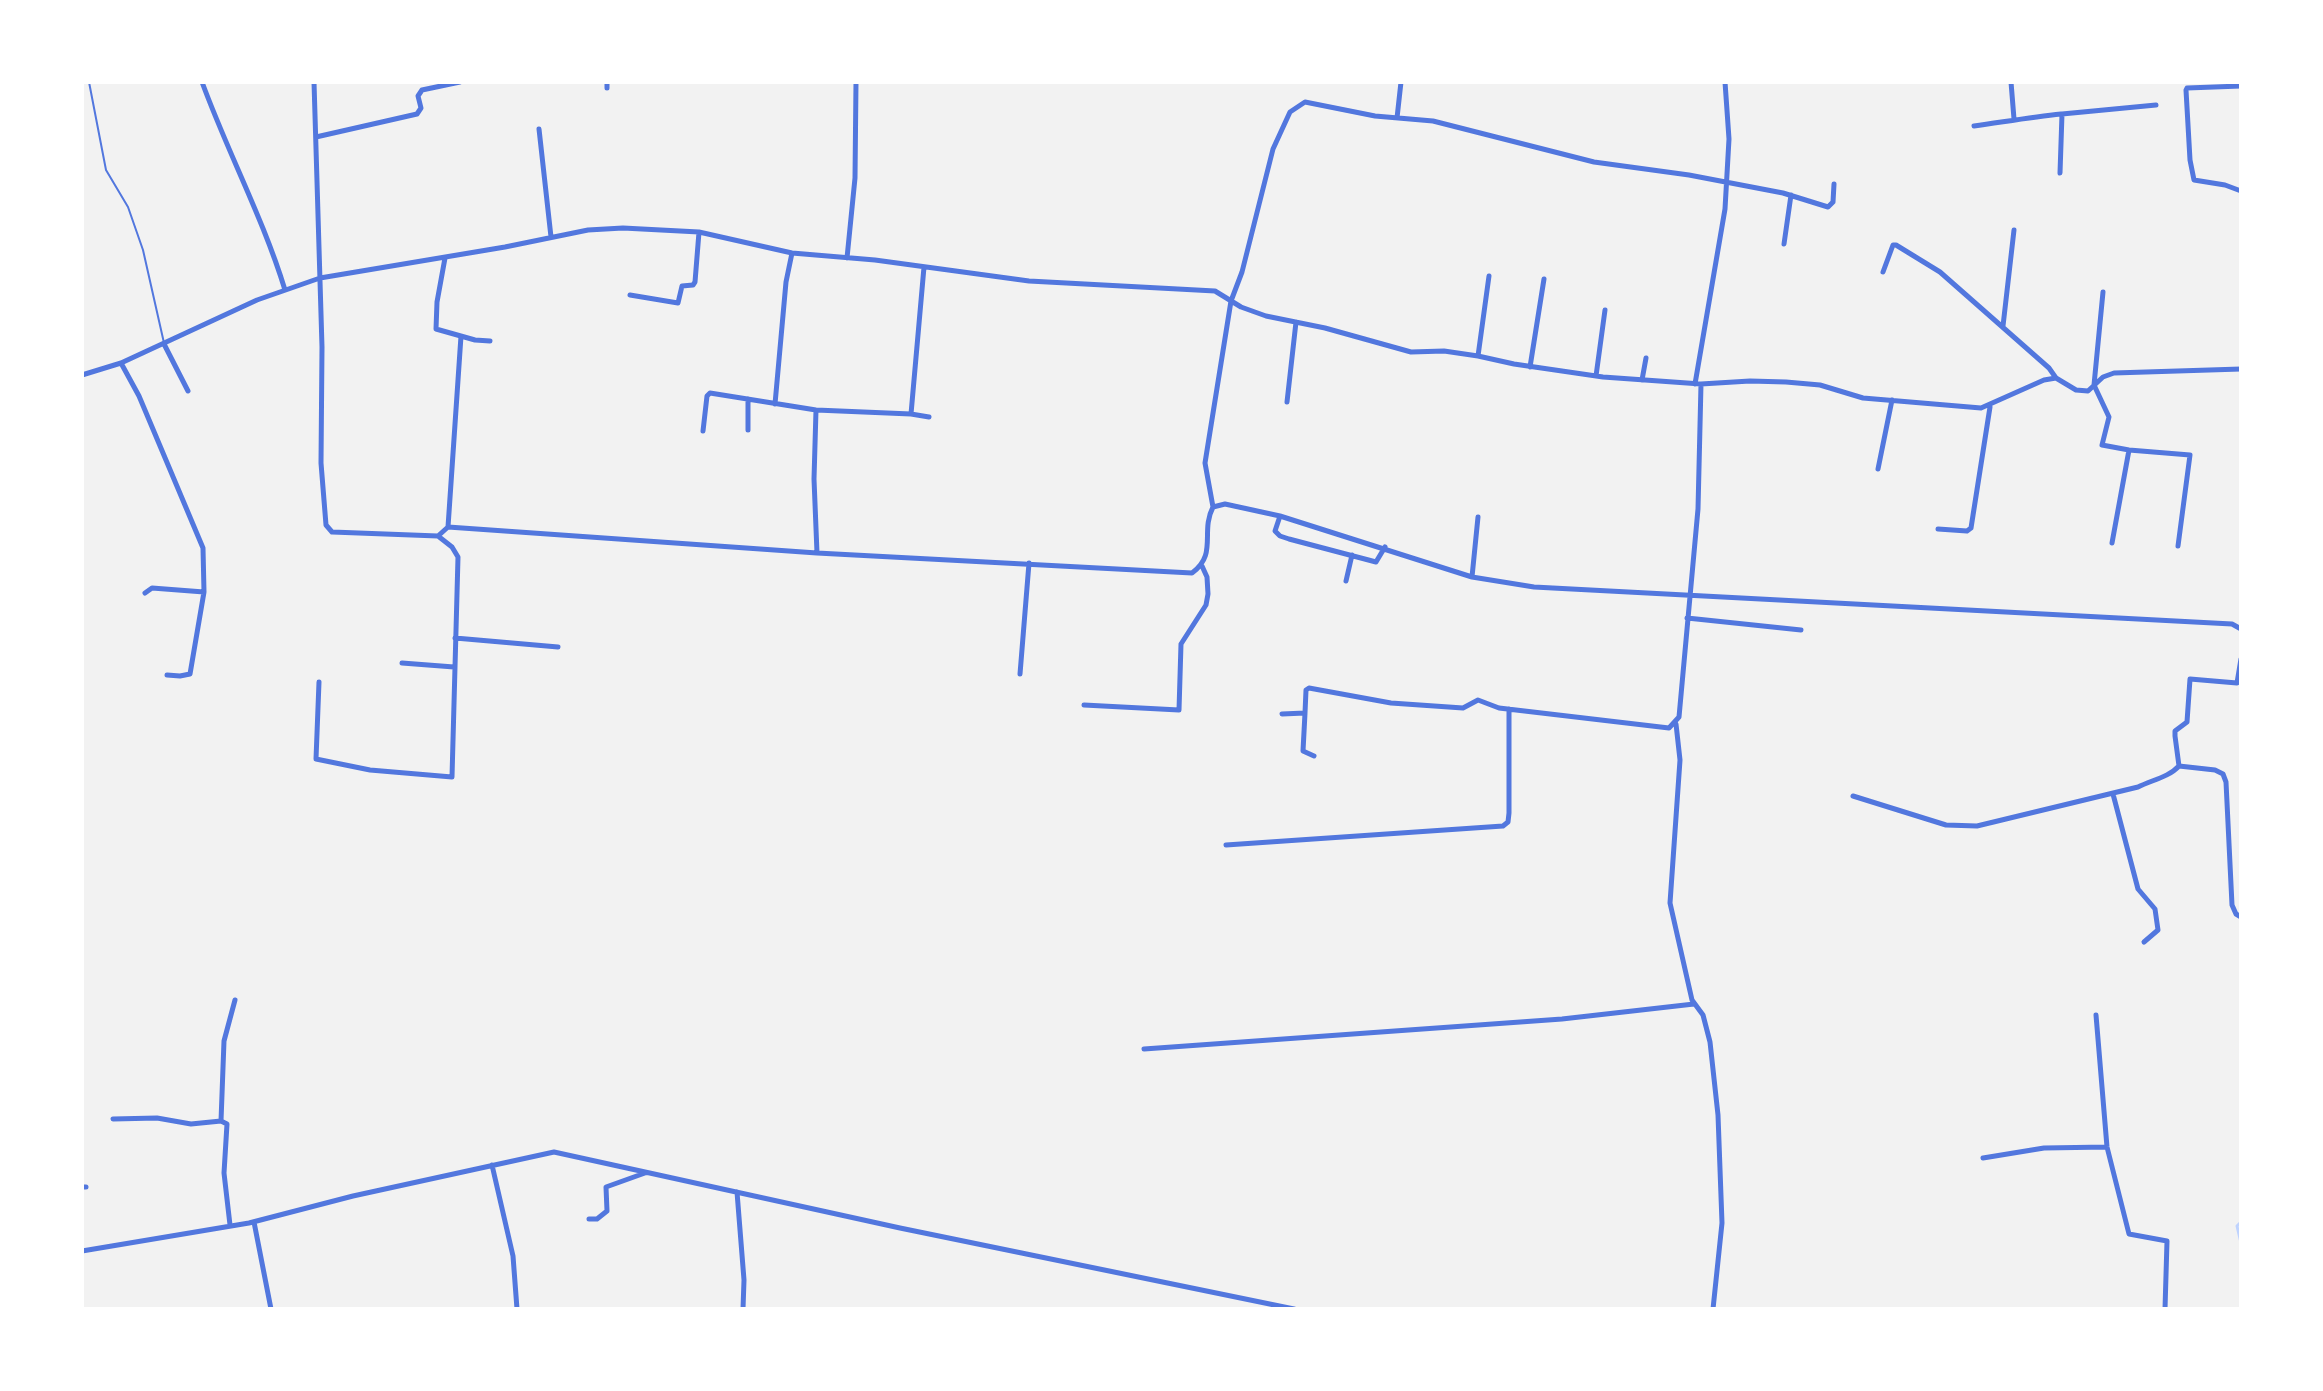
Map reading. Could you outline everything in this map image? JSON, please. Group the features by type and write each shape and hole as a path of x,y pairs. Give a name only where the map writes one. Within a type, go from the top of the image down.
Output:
{"street":[{"path":"202,82 222,137 272,247 285,290"},
{"path":"314,82 322,347 321,463 326,525 332,532 438,536 452,547 458,557 451,778 370,770 316,759 319,682"},
{"path":"316,137 417,114 421,108 418,96 422,90 460,82"},
{"path":"847,258 855,178 856,82"},
{"path":"1397,118 1401,82"},
{"path":"1713,1309 1722,1223 1718,1115 1710,1042 1703,1015 1694,1004 1670,903 1680,760 1676,724 1698,509 1698,384 1725,209 1729,139 1725,82"},
{"path":"2011,82 2014,119"},
{"path":"2241,86 2186,90 2194,180 2241,191"},
{"path":"448,527 817,553 1192,573 1202,566 1207,556 1208,516 1213,507 1205,463 1231,301 1242,272 1273,149 1290,112 1305,102 1433,121 1594,162 1726,182 1791,195 1828,207 1833,202 1834,184"},
{"path":"1974,126 2156,105"},
{"path":"2060,173 2062,114"},
{"path":"539,129 551,237"},
{"path":"1784,244 1791,195"},
{"path":"82,375 121,363 257,300 320,278 588,230 623,228 699,232 792,253 1029,281 1215,291 1266,316 1411,352 1444,351 1596,376 1698,384 1786,382 1820,385 1863,398 1981,408 2044,380 2056,378"},
{"path":"2003,327 2014,230"},
{"path":"630,295 678,303 682,286 695,282 699,232"},
{"path":"1883,272 1893,245 1896,245 1940,272 2049,368 2056,378 2076,390 2088,391 2103,377 2114,373 2241,369"},
{"path":"775,404 786,282 792,253"},
{"path":"445,258 437,302 436,329 490,341"},
{"path":"911,414 924,267"},
{"path":"1478,356 1489,276"},
{"path":"1530,367 1544,279"},
{"path":"2103,292 2094,385 2109,417 2102,445 2190,455 2178,546"},
{"path":"1596,376 1605,310"},
{"path":"1287,402 1296,322"},
{"path":"438,536 448,527 461,336"},
{"path":"164,344 188,391"},
{"path":"1642,380 1646,358"},
{"path":"121,363 139,396 203,548 204,592 190,674 167,675"},
{"path":"703,431 707,396 710,393 816,410 929,417"},
{"path":"748,399 748,430"},
{"path":"1878,469 1892,400"},
{"path":"1938,529 1967,531 1971,528 1990,406"},
{"path":"816,410 814,479 817,553"},
{"path":"2112,543 2129,450"},
{"path":"1213,507 1225,504 1280,516 1472,577 1534,587 1982,612 2082,614 2232,624 2241,629"},
{"path":"1280,516 1275,531 1280,536 1376,562 1385,547"},
{"path":"1472,577 1478,517"},
{"path":"1346,581 1352,555"},
{"path":"1020,674 1029,563"},
{"path":"1084,705 1179,710 1181,644 1206,605 1208,594 1207,577 1202,566"},
{"path":"145,593 152,588 204,592"},
{"path":"1687,618 1801,630"},
{"path":"455,638 558,647"},
{"path":"2179,766 2175,731 2187,722 2190,679 2237,683 2241,659"},
{"path":"402,663 454,667"},
{"path":"1314,756 1303,751 1306,690 1309,688 1391,703 1463,708 1478,700 1509,709 1669,728 1676,724"},
{"path":"1226,845 1503,826 1508,822 1509,813 1509,709"},
{"path":"1282,714 1305,713"},
{"path":"1853,796 1946,825 1977,826 2131,790 2156,777 2166,776 2179,766 2215,770 2223,774 2226,782 2232,905 2241,917"},
{"path":"2113,794 2138,889 2155,909 2158,930 2144,942"},
{"path":"221,1121 224,1041 235,1000"},
{"path":"1144,1049 1562,1019 1694,1004"},
{"path":"2096,1015 2107,1147 2129,1234 2167,1241 2165,1309"},
{"path":"113,1119 157,1118 191,1124 221,1121 227,1124 224,1173 230,1225"},
{"path":"1983,1158 2044,1148 2107,1147"},
{"path":"82,1251 254,1222 492,1164 554,1152 1294,1309"},
{"path":"492,1164 513,1256 517,1309"},
{"path":"589,1219 597,1219 607,1211 606,1187 645,1173"},
{"path":"737,1192 744,1280 743,1309"},
{"path":"254,1222 271,1309"}],"lane":[{"path":"89,82 106,170 128,207 143,250 164,344"}],"waterway":[{"path":"2241,1222 2237,1226 2241,1243"}]}
